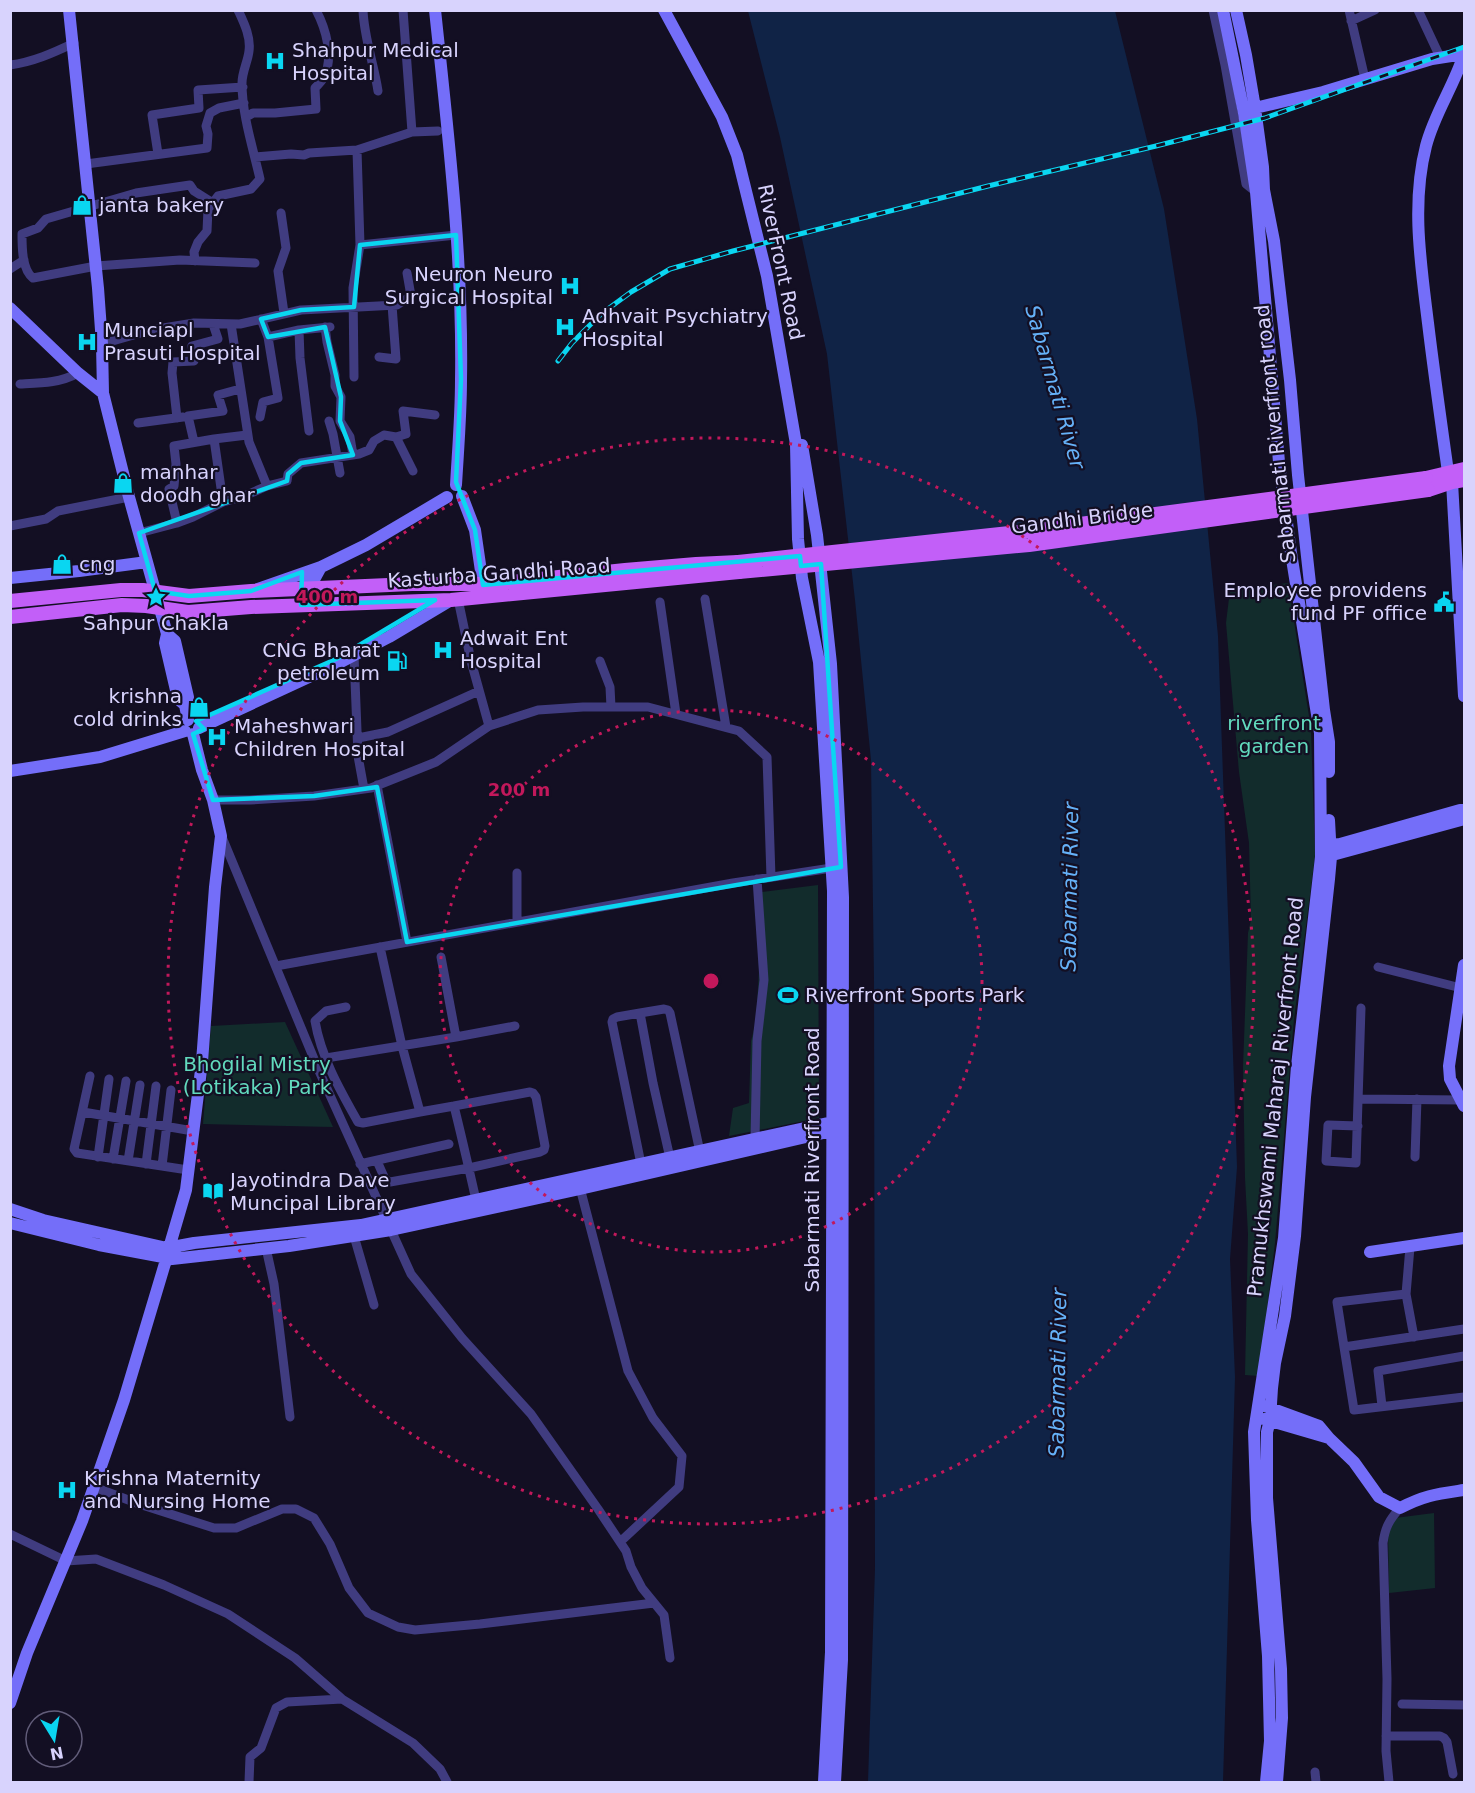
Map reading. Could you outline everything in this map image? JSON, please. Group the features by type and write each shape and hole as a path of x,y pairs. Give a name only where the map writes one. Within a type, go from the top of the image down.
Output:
{"main road":[{"name":"Gandhi Bridge","path":"739,567 1427,484 1455,478 1464,470"},
{"name":"Kasturba Gandhi Road","path":"10,601 121,590 155,591 189,596 412,584 483,585 660,567 739,567"},
{"name":"Kasturba Gandhi Road","path":"10,617 122,605 160,607 188,612 455,599 739,567"}],"street":[{"path":"69,10 96,266 103,393 167,634 175,641 188,697 185,705 202,770 213,800 221,836 319,1071 411,1274 462,1338 531,1414 620,1542 626,1551 630,1568 642,1588 664,1615 670,1658"},
{"path":"195,261 194,252 198,242 207,231 208,209 213,202 218,196 251,189 260,179 244,103 243,87 249,43 238,10"},
{"path":"246,117 253,113 316,109 315,88 324,78 328,62 324,25 316,10"},
{"path":"363,10 378,91"},
{"path":"403,10 412,132"},
{"path":"251,591 321,567 366,545 447,497 453,502 459,500 461,379 456,235 435,10"},
{"name":"RiverFront Road","path":"664,10 722,117 737,155 767,276 796,444 798,539"},
{"name":"RiverFront Road","path":"671,10 726,114 742,154 774,276 817,535 822,578"},
{"path":"1213,10 1246,184 1256,192"},
{"name":"Sabarmati Riverfront road","path":"1223,10 1244,113 1256,192 1281,473 1291,553 1320,734 1322,809 1326,851"},
{"name":"Sabarmati Riverfront road","path":"1236,10 1246,55 1263,167 1264,190 1274,241 1289,368 1298,475 1329,742 1326,851"},
{"path":"1349,10 1365,79"},
{"path":"1351,21 1375,10"},
{"path":"1418,10 1440,57"},
{"path":"10,65 26,63 50,55 74,43"},
{"path":"1254,108 1323,92 1440,57 1464,54 1426,147 1419,189 1418,230 1422,273 1455,478 1464,696"},
{"path":"158,154 153,115 199,108 198,90 243,87"},
{"path":"86,164 207,148 206,126 210,112 244,103"},
{"path":"255,157 357,150 412,132 438,131"},
{"path":"354,377 353,288 360,245 357,150"},
{"path":"213,202 194,191 190,185 136,193 46,219 38,228 23,233 21,237 29,276 33,278 96,266 180,260 255,263"},
{"path":"281,213 286,248 278,271 284,313"},
{"path":"360,245 456,235"},
{"path":"10,269 24,260"},
{"path":"102,344 151,330 194,323 240,324 301,310 397,305 411,297 407,273"},
{"path":"379,357 396,359 392,305"},
{"path":"10,308 15,319 103,393"},
{"path":"260,417 262,402 278,398 268,337 261,319"},
{"path":"177,418 173,362 194,361 192,346 218,339 213,324"},
{"path":"231,324 247,435 267,486"},
{"path":"268,337 299,330 328,327 327,342 335,375 334,386 341,397 340,421 350,437 353,455"},
{"path":"299,330 309,431"},
{"path":"20,384 55,382 78,373"},
{"path":"138,423 223,411 218,395 240,389"},
{"path":"139,533 192,517 223,502 254,494 267,486 287,481 288,474 301,463 353,455 369,450 374,441 384,435 396,437 406,434 403,411 435,415"},
{"path":"188,416 194,442"},
{"path":"329,421 340,473"},
{"path":"177,522 169,489 174,486 176,464 174,446 247,435"},
{"path":"396,437 413,471"},
{"path":"214,439 223,502"},
{"path":"459,491 475,530 483,585"},
{"path":"10,526 46,519 58,511 129,497"},
{"name":"Sabarmati Riverfront Road","path":"798,539 802,578 819,662 837,867"},
{"path":"10,578 147,562"},
{"path":"300,605 301,589 315,578 321,567"},
{"name":"Sabarmati Riverfront Road","path":"822,578 831,664 837,867 842,1660 835,1782"},
{"path":"10,771 100,757 191,726 354,655 455,599 489,726"},
{"path":"705,599 726,728"},
{"path":"10,764 98,751 191,726 336,659 435,600"},
{"path":"660,602 676,714"},
{"path":"354,655 358,756 364,789"},
{"path":"600,661 610,687 611,707"},
{"path":"357,738 388,732 479,691"},
{"path":"213,800 261,800 364,789 436,762 489,726 538,710 583,706 648,707 739,731 767,757 771,878"},
{"path":"377,785 407,942"},
{"path":"1326,851 1464,810"},
{"path":"1326,851 1464,818"},
{"path":"10,1703 27,1653 82,1521 124,1400 186,1190 202,1062 221,836"},
{"path":"1266,1782 1270,1740 1268,1656 1257,1520 1254,1432 1275,1363 1285,1316 1295,1236 1326,851"},
{"path":"276,966 758,879 837,867"},
{"path":"517,873 517,922"},
{"path":"755,1139 757,1041 764,980 758,879"},
{"path":"380,947 402,1046 420,1112"},
{"path":"441,957 456,1036"},
{"path":"1463,1103 1450,1079 1449,1066 1464,965"},
{"path":"1378,967 1461,988"},
{"path":"346,1007 326,1011 315,1021 326,1058 358,1122 363,1123 530,1092 536,1097 545,1146 540,1152 390,1182 385,1179 377,1161"},
{"path":"1358,1126 1328,1125 1326,1161 1356,1162 1358,1126 1359,1099 1361,1008"},
{"path":"641,1164 612,1022 617,1017 664,1009 670,1012 700,1152"},
{"path":"640,1013 670,1158"},
{"path":"326,1058 515,1026"},
{"path":"90,1076 74,1149 77,1153 188,1170"},
{"path":"98,1157 109,1079"},
{"path":"113,1159 126,1081"},
{"path":"128,1161 140,1085"},
{"path":"146,1164 156,1086"},
{"path":"162,1166 171,1090"},
{"path":"1359,1099 1417,1099 1463,1103"},
{"path":"1415,1157 1417,1099"},
{"path":"454,1107 476,1200"},
{"path":"83,1112 193,1131"},
{"path":"10,1223 99,1245 168,1253 289,1246 354,1236 476,1200 579,1184 641,1164 755,1139 837,1126"},
{"path":"10,1209 168,1253 194,1243 362,1225 389,1225 837,1126"},
{"name":"Sabarmati Riverfront Road","path":"824,1782 831,1652 837,1126"},
{"path":"360,1164 449,1144"},
{"path":"579,1184 628,1371 653,1418 682,1456 679,1487 620,1542"},
{"path":"354,1236 374,1305"},
{"path":"1370,1252 1464,1238"},
{"path":"1410,1247 1406,1294 1414,1337"},
{"path":"266,1248 274,1284 291,1417"},
{"path":"1406,1294 1337,1302 1354,1410 1464,1397"},
{"path":"1344,1347 1464,1329"},
{"path":"1382,1406 1378,1371 1464,1356"},
{"path":"1261,1410 1270,1420 1329,1438"},
{"path":"1261,1410 1319,1426 1354,1462 1379,1497 1400,1508"},
{"path":"1270,1420 1267,1432 1267,1498 1281,1669 1282,1718 1277,1782"},
{"path":"94,1487 214,1528 236,1528 282,1509 296,1509 314,1518 330,1544 349,1588 368,1613 398,1627 415,1630 480,1624 654,1603"},
{"path":"1389,1782 1386,1736 1387,1679 1383,1543 1385,1530 1389,1520 1400,1508 1417,1499 1464,1490"},
{"path":"10,1534 66,1561 96,1559 164,1585 228,1614 295,1658 342,1699 413,1743 440,1769 447,1782"},
{"path":"249,1782 250,1757 261,1748 276,1708 287,1702 342,1699"},
{"path":"1402,1704 1464,1705"},
{"path":"1386,1736 1440,1736 1444,1738 1453,1774"},
{"path":"1315,1772 1316,1782"}],"highlighted area":[{"path":"456,235 461,379 456,482 475,530 483,585 800,556 801,566 821,564 841,867 407,942 377,787 314,796 213,800 193,734 204,729 196,721 336,659 435,600 301,605 302,572 251,591 189,596 155,591 139,533 287,481 288,474 301,463 353,455 340,421 341,397 325,327 268,337 261,319 301,310 354,307 360,245"}],"green space":[{"name":"riverfront garden","path":"1288,583 1311,729 1315,856 1294,1019 1275,1243 1259,1376 1245,1375 1248,1234 1243,1067 1248,933 1251,920 1249,843 1239,772 1226,623 1230,590"},
{"name":"Riverfront Sports Park","path":"818,885 819,1118 729,1136 733,1108 749,1103 751,1041 756,1021 759,970 755,893"},
{"name":"Bhogilal Mistry (Lotikaka) Park","path":"285,1022 333,1127 203,1124 211,1026"},
{"path":"1434,1513 1435,1588 1389,1593 1388,1530 1395,1518"}],"water":[{"name":"Sabarmati River","path":"748,11 1115,11 1164,209 1197,419 1218,636 1237,1167 1230,1259 1235,1377 1223,1782 868,1782 875,1569 874,979 871,760 827,354 780,137"}],"railway":[{"path":"558,361 572,343 601,314 631,292 670,269 988,186 1265,118 1464,47"}],"place":[{"name":"Shahpur Medical Hospital","path":"275,61"},
{"name":"janta bakery","path":"82,205"},
{"name":"Neuron Neuro Surgical Hospital","path":"570,286"},
{"name":"Adhvait Psychiatry Hospital","path":"565,327"},
{"name":"Munciapl Prasuti Hospital","path":"87,342"},
{"name":"manhar doodh ghar","path":"123,483"},
{"name":"cng","path":"62,564"},
{"name":"Sahpur Chakla","path":"156,597"},
{"name":"Employee providens fund PF office","path":"1444,602"},
{"name":"Adwait Ent Hospital","path":"443,650"},
{"name":"CNG Bharat petroleum","path":"397,661"},
{"name":"krishna cold drinks","path":"199,707"},
{"name":"Maheshwari Children Hospital","path":"217,737"},
{"name":"Riverfront Sports Park","path":"788,995"},
{"name":"Jayotindra Dave Muncipal Library","path":"213,1191"},
{"name":"Krishna Maternity and Nursing Home","path":"67,1490"}]}
